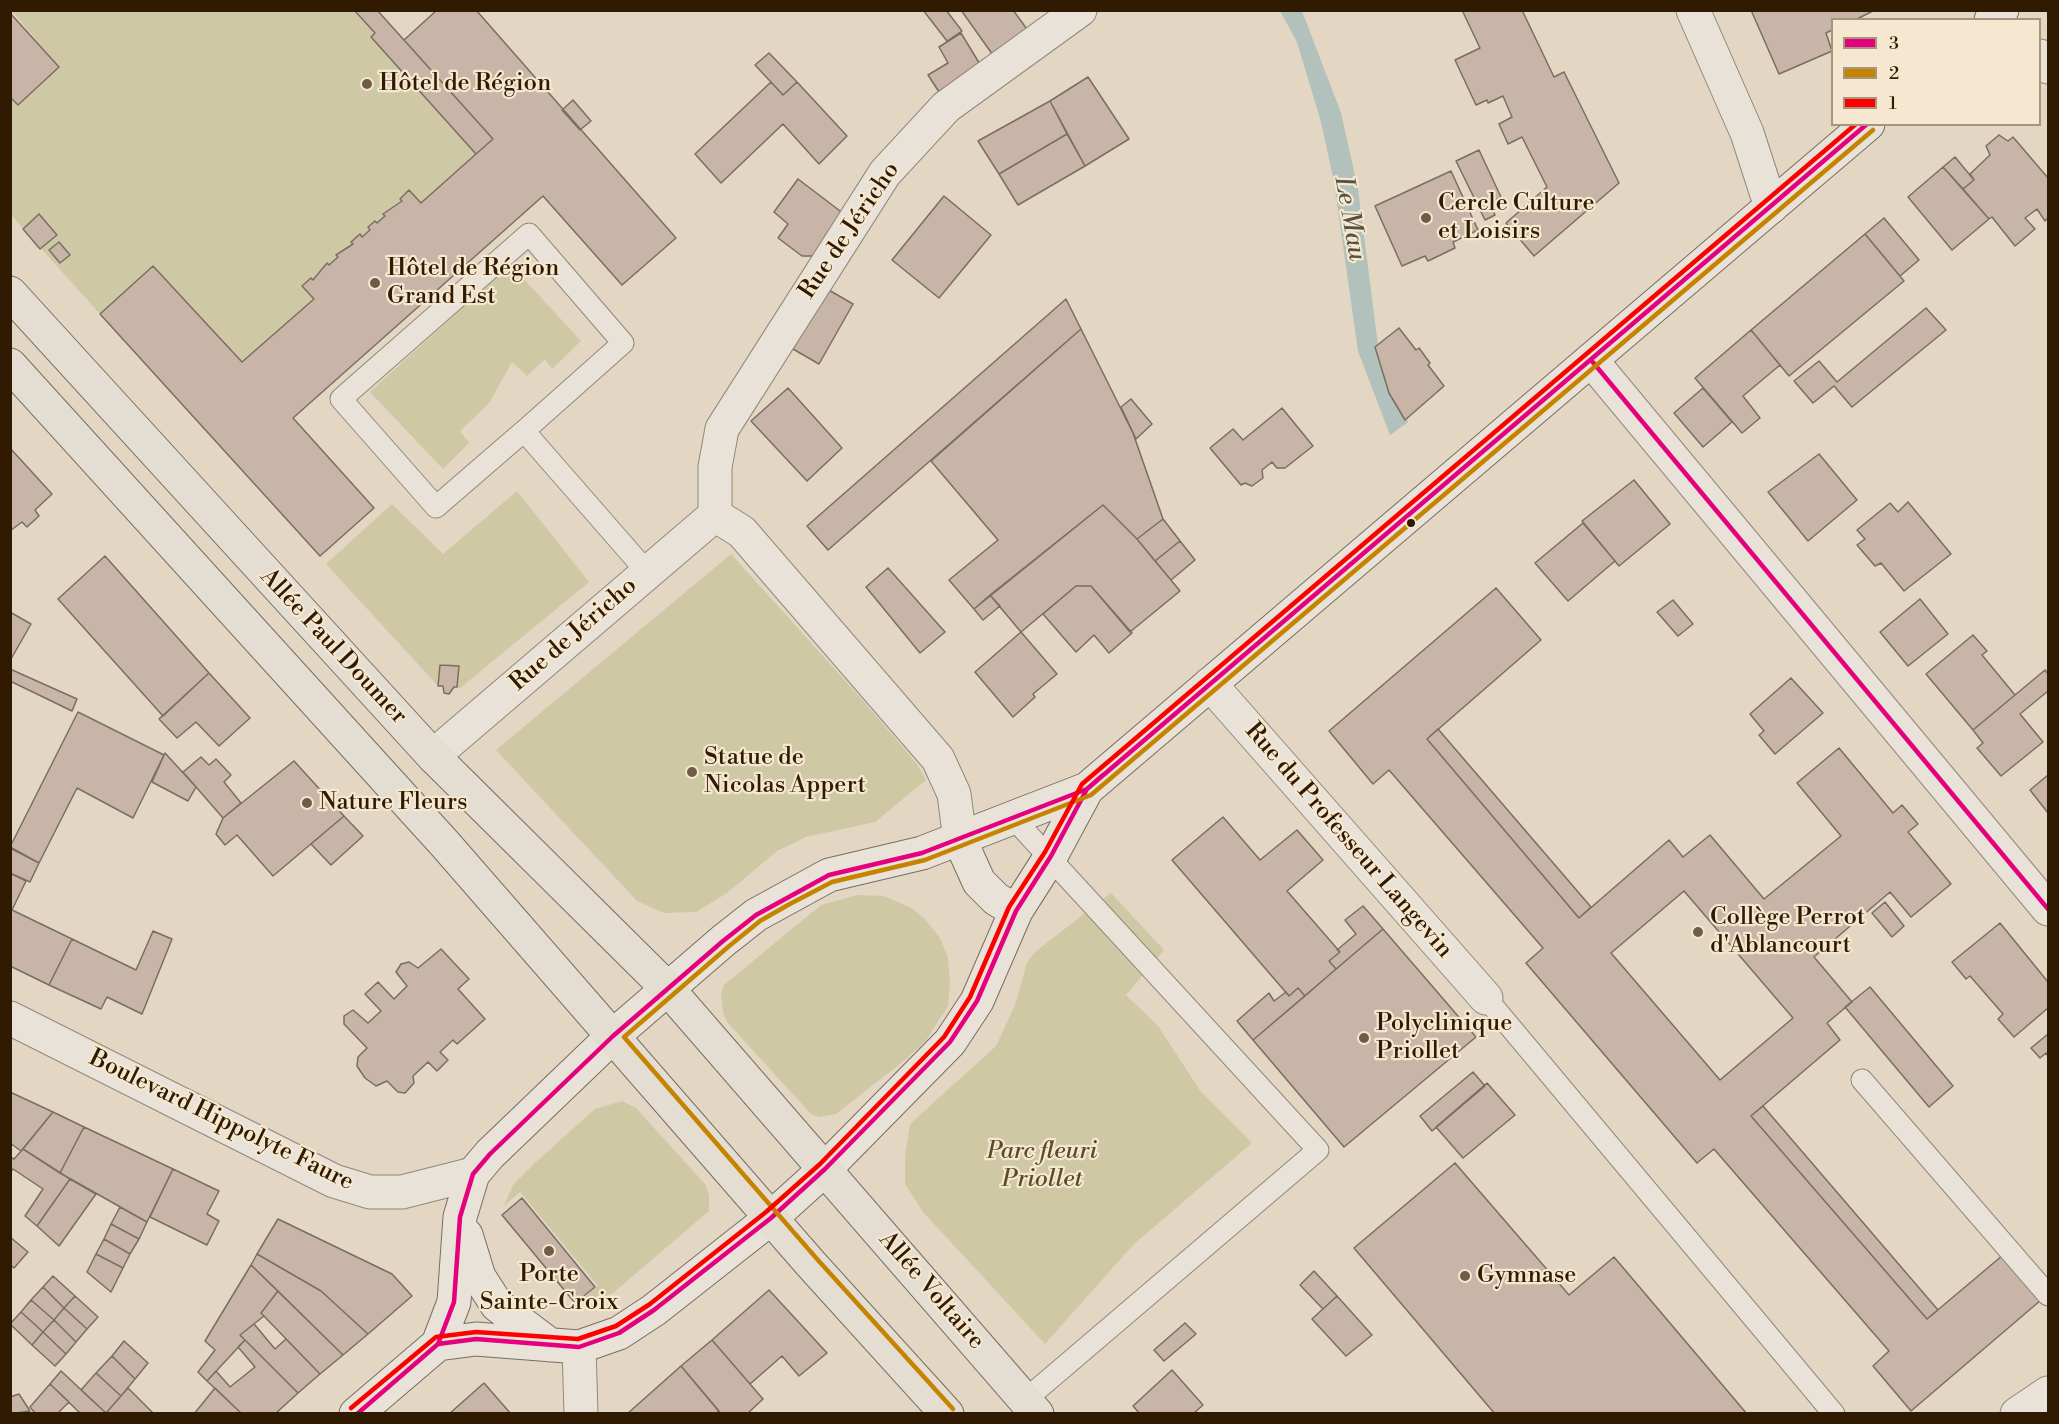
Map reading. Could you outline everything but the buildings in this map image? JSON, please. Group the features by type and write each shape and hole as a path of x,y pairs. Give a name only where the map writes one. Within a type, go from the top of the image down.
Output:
{"main road":[{"name":"Allée Paul Doumer","path":"10,293 433,756 668,989"},
{"name":"Allée Paul Doumer","path":"10,365 445,844 771,1218"},
{"name":"Allée Voltaire","path":"668,989 1031,1407"},
{"path":"771,1218 934,1408"}],"street":[{"name":"Rue de Jéricho","path":"433,756 715,515 715,467 722,429 885,173 946,107 1080,10"},
{"path":"1693,10 1748,133 1771,207"},
{"path":"356,1413 438,1344 454,1302 460,1216 473,1174 490,1154 613,1036 668,989 756,915 829,875 922,853 1087,789 1866,126"},
{"path":"1591,360 2049,909"},
{"path":"715,515 742,532 938,759 954,794 960,840 979,882 996,899 1016,912"},
{"name":"Rue du Professeur Langevin","path":"1210,684 1486,998"},
{"path":"438,1344 476,1339 565,1346 619,1333 654,1310 771,1218 825,1168 950,1042 977,1001 1016,912 1051,856 1087,789"},
{"name":"Boulevard Hippolyte Faure","path":"10,1018 334,1181 370,1192 402,1192 473,1174"},
{"path":"460,1216 478,1277 497,1305 565,1346 581,1413"},
{"path":"2017,1413 2049,1393"}],"lane":[{"path":"529,234 623,343 524,431 436,507 341,399 529,234"},
{"path":"524,431 647,572"},
{"path":"1013,818 1051,856 1318,1150 1031,1407"},
{"path":"1486,998 1834,1413"},
{"path":"1862,1080 2049,1295"}],"green space":[{"path":"11,10 354,11 375,33 372,37 476,154 421,203 409,190 401,198 402,201 383,214 385,216 377,223 375,221 368,227 370,230 362,237 359,235 352,242 353,244 336,255 338,257 329,265 326,263 313,280 310,278 302,285 314,299 242,362 153,266 100,314 11,215 11,97 18,105 59,67"},
{"path":"510,264 581,341 552,369 545,359 527,376 512,362 489,403 460,431 469,443 443,469 370,392"},
{"path":"517,491 589,582 459,689 457,687 459,666 440,665 438,686 326,564 392,504 443,554"},
{"path":"731,554 859,696 917,764 926,780 875,822 806,837 777,851 727,893 696,912 664,913 637,901 496,750"},
{"name":"Parc fleuri Priollet","path":"1111,893 1164,950 1126,995 1158,1026 1201,1092 1252,1143 1133,1245 1045,1344 923,1212 905,1184 905,1156 910,1124 996,1046 1015,1005 1027,963 1035,952"},
{"path":"858,895 883,896 913,909 925,919 940,938 948,958 950,983 948,1006 925,1042 900,1064 836,1114 819,1117 811,1114 727,1022 723,1013 721,994 724,985 821,905"},
{"path":"622,1101 636,1108 705,1184 709,1195 709,1211 613,1293 601,1299 577,1303 598,1286 520,1192 504,1206 513,1185 595,1109"}],"water":[{"name":"Le Mau","path":"1280,11 1302,11 1341,113 1358,189 1378,345 1408,422 1390,435 1358,351 1334,182 1321,122 1297,42"}],"transit line":[{"name":"1","path":"351,1408 436,1337 476,1332 578,1339 616,1326 650,1304 766,1212 820,1164 944,1037 970,997 1009,907 1045,852 1082,784 1854,126"},
{"name":"3","path":"357,1414 438,1344 454,1302 460,1217 473,1174 490,1154 613,1036 723,941 756,915 829,875 922,853 1087,789 1865,126"},
{"name":"2","path":"953,1409 817,1259 624,1037 760,921 832,882 925,860 1091,795 1873,130"},
{"name":"3","path":"1591,360 2048,909"},
{"name":"3","path":"438,1344 476,1339 579,1347 619,1333 654,1310 771,1218 825,1169 950,1042 977,1001 1016,911 1051,856 1087,789 1103,775"}],"place":[{"name":"Hôtel de Région","path":"367,84"},
{"name":"Cercle Culture et Loisirs","path":"1426,218"},
{"name":"Hôtel de Région Grand Est","path":"375,283"},
{"name":"Statue de Nicolas Appert","path":"692,772"},
{"name":"Nature Fleurs","path":"307,803"},
{"name":"Collège Perrot d'Ablancourt","path":"1698,932"},
{"name":"Polyclinique Priollet","path":"1364,1038"},
{"name":"Porte Sainte-Croix","path":"549,1251"},
{"name":"Gymnase","path":"1465,1276"}]}
